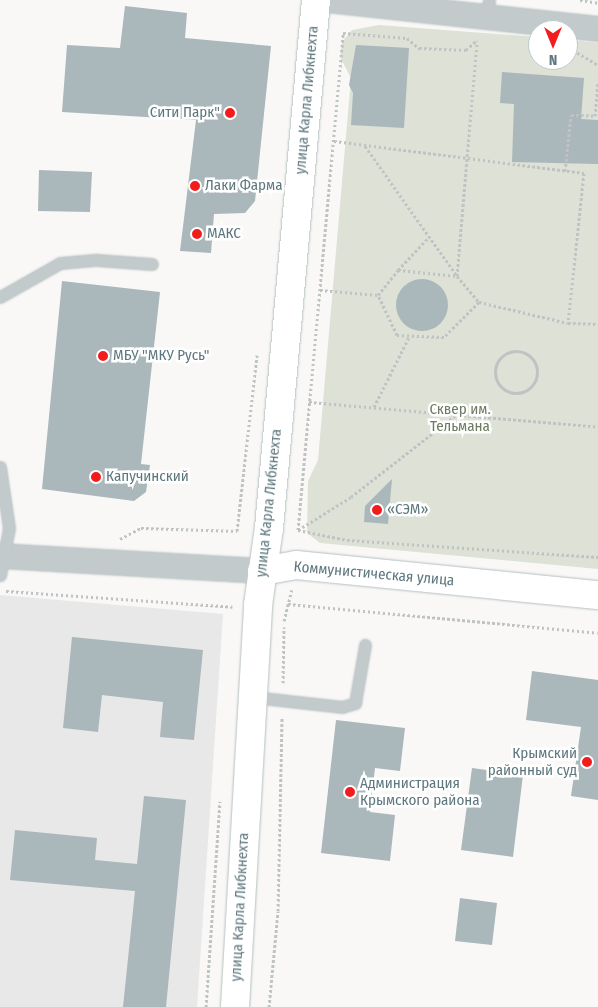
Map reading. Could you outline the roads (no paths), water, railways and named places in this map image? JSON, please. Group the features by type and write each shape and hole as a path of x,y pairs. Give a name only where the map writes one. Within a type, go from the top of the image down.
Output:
{"main road":[{"name":"улица Карла Либкнехта","path":"234,1007 262,570 316,0"},
{"name":"Коммунистическая улица","path":"262,570 296,565 598,595"}],"street":[{"path":"327,0 487,19 598,29"},
{"name":"Коммунистическая улица","path":"2,562 262,570"}],"lane":[{"path":"0,297 60,263 97,260 152,264"},
{"path":"0,468 9,528 2,562"},
{"path":"253,697 342,707 355,703 365,644"}],"place":[{"name":"Сити Парк\"","path":"230,113"},
{"name":"Лаки Фарма","path":"195,186"},
{"name":"МАКС","path":"197,234"},
{"name":"МБУ \"МКУ Русь\"","path":"103,356"},
{"name":"Капучинский","path":"96,477"},
{"name":"«СЭМ»","path":"377,510"},
{"name":"Крымский районный суд","path":"587,762"},
{"name":"Администрация Крымского района","path":"350,792"}],"park label":[{"name":"Сквер им. Тельмана","path":"460,418"}]}
